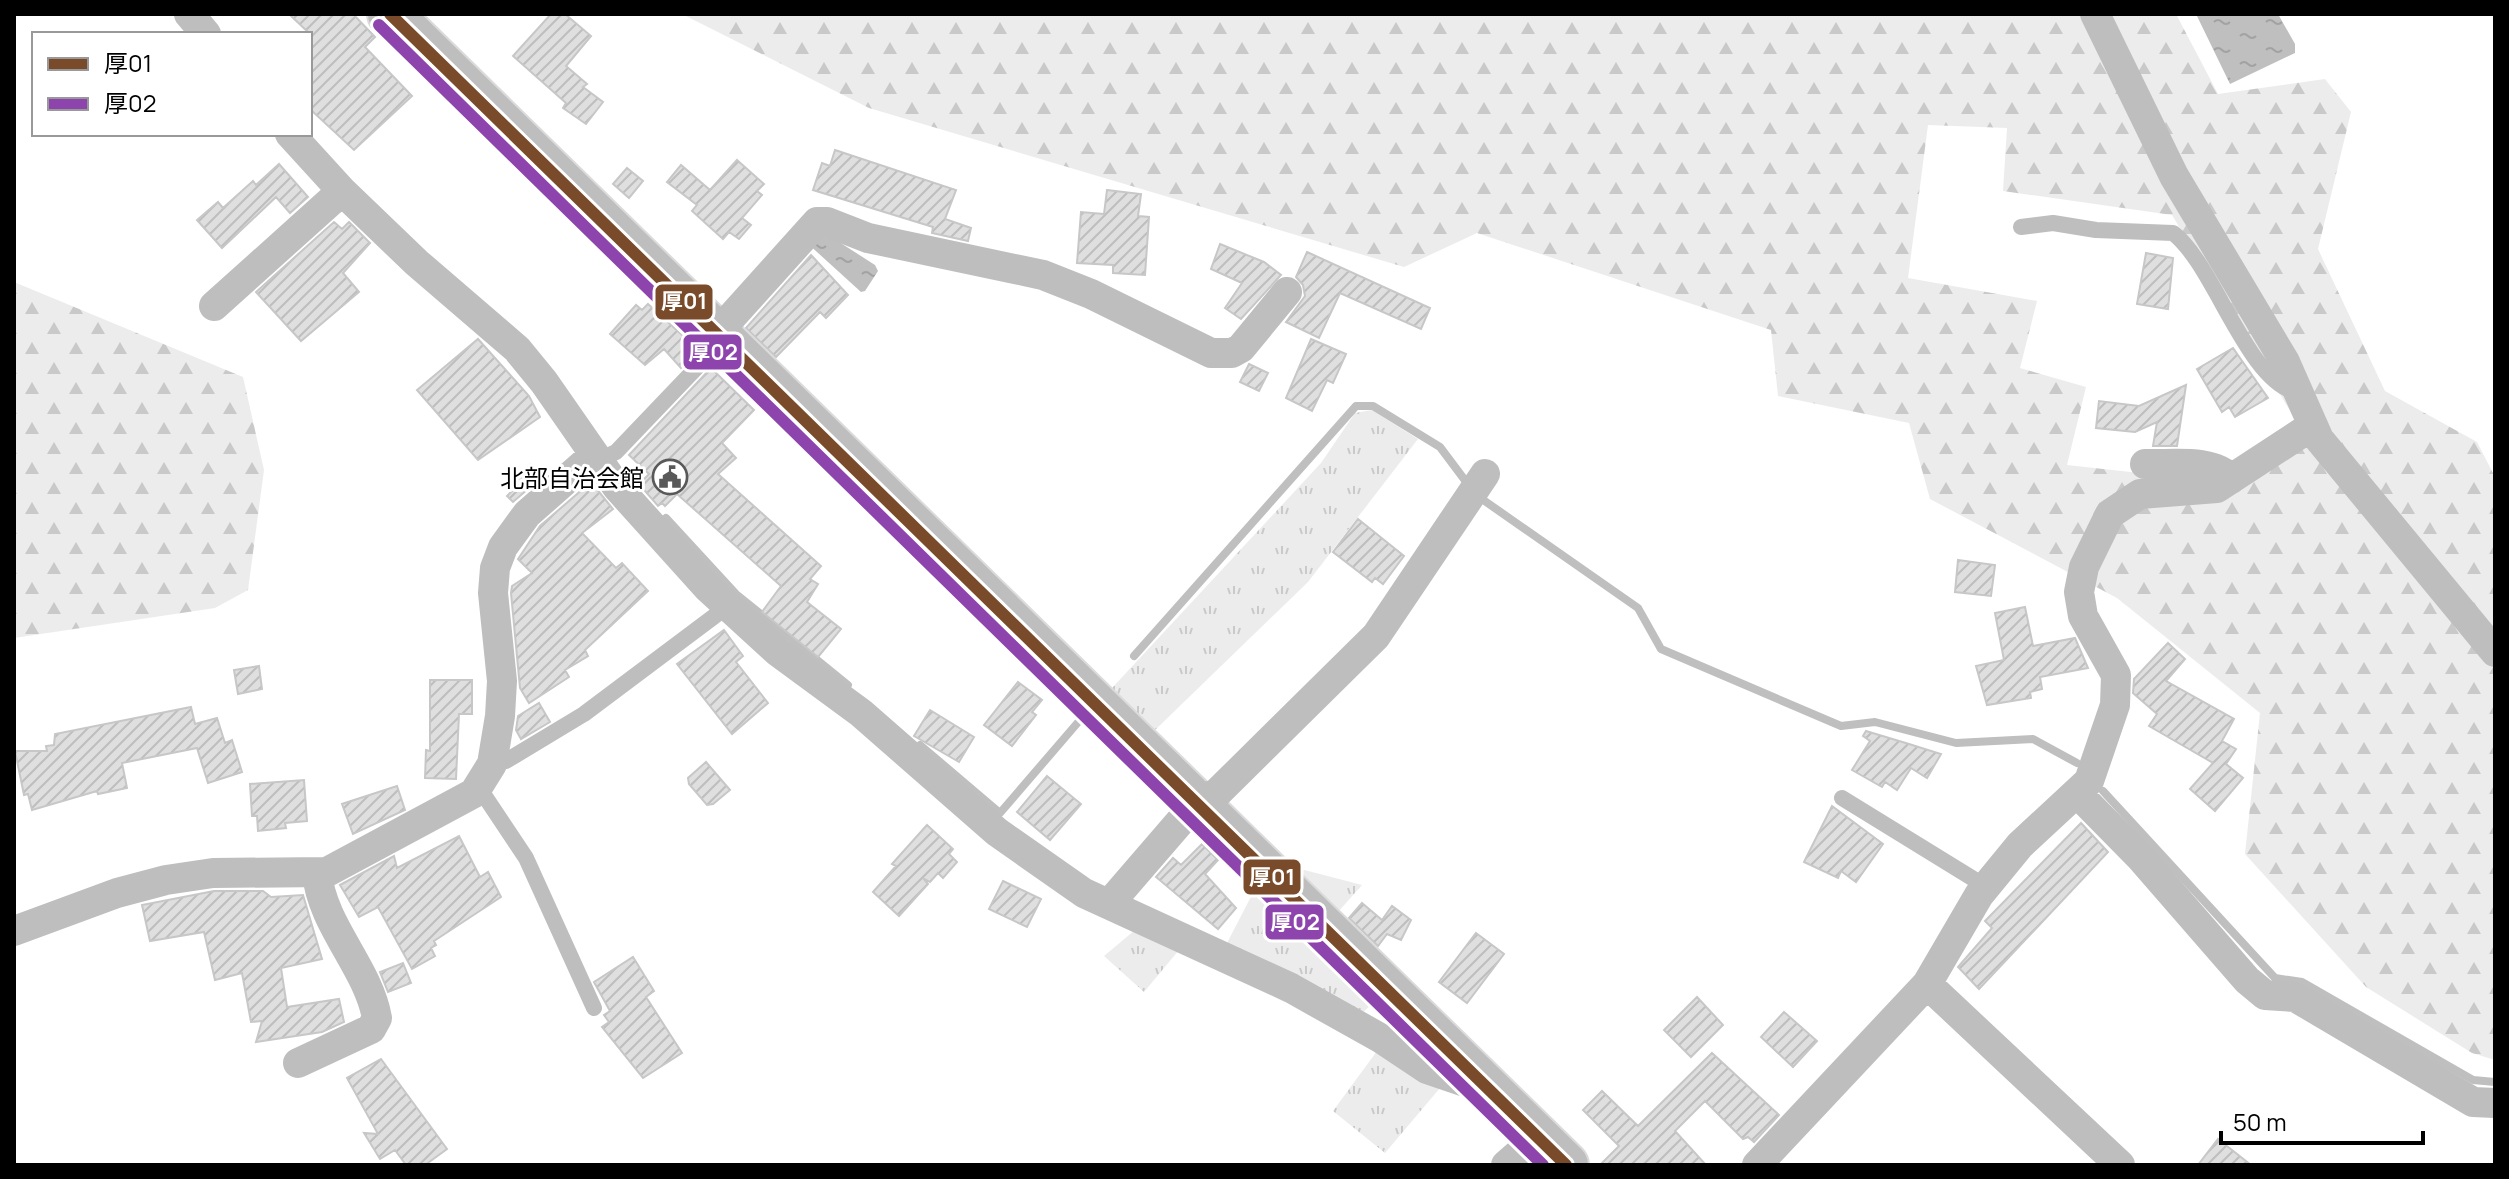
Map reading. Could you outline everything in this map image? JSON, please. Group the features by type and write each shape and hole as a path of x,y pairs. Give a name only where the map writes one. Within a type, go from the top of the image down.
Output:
{"highway":[{"path":"390,14 1490,1090 1537,1156"}],"street":[{"path":"189,14 204,32"},
{"path":"2095,14 2174,176 2285,362 2312,426 2495,652"},
{"path":"292,136 342,191 417,263 517,349 642,517 728,606 778,652 861,713 997,832 1084,893 1291,988 1382,1039 1427,1069 1490,1090"},
{"path":"214,306 342,191"},
{"path":"721,335 817,222 827,222 868,238 1043,275 1091,294 1211,353 1232,353 1241,348 1287,292"},
{"path":"1757,1165 1927,984 1952,935 1985,886 2020,845 2089,781 2116,693 2116,675 2083,616 2079,592 2084,567 2110,514 2131,498 2149,493 2217,488 2312,426"},
{"path":"14,931 117,893 166,880 228,872 327,872 486,776 502,681 493,621 495,568 512,530 527,514 585,463 599,460"},
{"path":"2145,464 2208,466 2223,470 2231,479"},
{"path":"1109,904 1197,802 1217,793 1376,636 1478,483"},
{"path":"2078,794 2140,857 2247,980 2265,995 2295,997 2473,1102 2495,1103"},
{"path":"298,1063 371,1029 377,1018 365,985 323,902 317,873"},
{"path":"1927,984 2120,1165"}],"lane":[{"path":"2021,227 2053,223 2096,230 2173,233 2262,367 2283,389 2298,392"},
{"path":"599,460 616,452 721,335"},
{"path":"594,1008 486,776 584,714 728,606"},
{"path":"1842,798 1985,886"}],"green space":[{"path":"682,14 2176,14 2218,94 2325,79 2351,112 2318,249 2385,391 2477,442 2495,477 2495,1060 2472,1053 2366,987 2245,854 2260,713 2117,598 1930,499 1909,423 1778,396 1771,330 1477,233 1404,267 869,108","holes":["1928,125 2007,128 2003,191 2172,215 2295,419 2212,481 2067,465 2086,387 2020,368 2037,301 1908,278"]},
{"path":"14,282 243,377 264,470 248,590 215,608 14,638"},
{"path":"1372,410 1418,439 1308,582 1154,731 1112,688 1321,463 1355,413"},
{"path":"1293,867 1362,885 1338,912"},
{"path":"1256,887 1372,1004 1358,1017 1226,945"},
{"path":"1141,925 1184,944 1144,992 1104,956"},
{"path":"1380,1047 1440,1088 1385,1153 1333,1111"}],"water":[{"path":"2196,14 2278,14 2295,44 2295,53 2230,84"},
{"path":"825,233 875,265 878,271 865,291 861,292 806,242"}],"building":[{"path":"289,14 353,14 375,37 365,47 412,96 354,150 312,111 312,32 308,32"},
{"path":"551,14 565,14 591,36 566,66 587,84 583,87 603,102 586,124 563,108 566,103 513,56"},
{"path":"835,150 956,190 945,219 971,228 968,241 932,233 933,227 813,190 822,163 830,166"},
{"path":"737,160 764,184 757,191 762,195 742,218 751,225 739,239 729,232 723,239 692,211 697,205 667,182 681,165 710,190"},
{"path":"279,164 308,197 290,213 276,197 222,248 197,220 218,202 223,208 253,181 256,185"},
{"path":"627,168 643,181 629,198 613,184"},
{"path":"1107,190 1141,194 1138,216 1149,217 1145,275 1113,273 1113,265 1077,263 1081,212 1104,214"},
{"path":"334,222 342,229 349,222 370,243 343,273 359,292 301,341 256,292"},
{"path":"1220,244 1264,262 1281,275 1241,319 1225,308 1242,283 1211,269"},
{"path":"1307,252 1430,308 1421,329 1340,293 1319,338 1286,322 1305,296 1303,285 1296,277"},
{"path":"2146,253 2173,258 2168,309 2137,304"},
{"path":"811,255 848,295 826,318 820,312 776,357 746,328"},
{"path":"648,304 692,344 696,353 681,368 664,349 645,365 610,334 636,305 642,310"},
{"path":"478,339 529,396 540,417 478,460 417,390"},
{"path":"1311,339 1346,354 1333,383 1327,380 1312,411 1286,398"},
{"path":"2233,348 2268,398 2235,417 2229,407 2222,412 2197,369"},
{"path":"1249,364 1268,373 1259,391 1240,382"},
{"path":"711,368 754,410 722,443 736,458 718,474 821,566 810,579 818,584 807,602 841,629 818,657 762,612 781,586 677,494 665,506 662,503 658,506 639,484 649,474 629,455"},
{"path":"2186,385 2177,446 2153,446 2157,422 2135,432 2096,428 2099,401 2139,406"},
{"path":"530,465 542,477 513,502 507,496 514,489 510,485"},
{"path":"591,482 613,509 582,533 616,568 622,563 648,591 585,650 588,656 565,670 569,677 529,703 520,688 511,593 512,586 532,573 518,559 540,526"},
{"path":"1358,519 1404,556 1383,584 1375,578 1372,582 1333,552"},
{"path":"1958,560 1995,565 1991,596 1955,592"},
{"path":"2025,607 2033,646 2075,638 2088,668 2040,677 2042,689 2030,692 2031,698 1987,705 1976,666 2004,660 1995,613"},
{"path":"724,630 743,656 736,662 768,703 732,734 677,664"},
{"path":"2168,643 2185,659 2166,681 2234,719 2222,741 2236,749 2226,764 2243,778 2215,811 2190,789 2213,763 2149,726 2157,714 2133,693 2134,679"},
{"path":"259,666 262,689 238,694 234,670"},
{"path":"430,680 472,680 472,714 459,714 456,779 425,778 426,750 430,751"},
{"path":"1018,682 1042,700 1032,712 1036,715 1012,746 984,725"},
{"path":"539,703 550,722 521,739 516,730 518,716"},
{"path":"191,707 195,724 217,718 225,743 232,740 242,772 208,783 197,748 122,763 127,788 98,794 97,791 32,810 28,794 24,795 15,751 47,751 46,746 54,745 55,734"},
{"path":"930,710 974,737 959,762 914,736"},
{"path":"1866,731 1941,754 1927,778 1911,768 1897,790 1885,782 1882,787 1852,770 1870,741 1863,736"},
{"path":"706,762 730,790 713,804 707,805 689,784 688,778"},
{"path":"1047,776 1081,804 1050,840 1017,812"},
{"path":"304,780 307,821 285,823 286,828 258,831 257,816 252,816 250,784"},
{"path":"397,786 405,810 353,834 342,804"},
{"path":"1832,806 1883,844 1856,882 1841,871 1838,878 1804,862"},
{"path":"2081,823 2108,852 1979,989 1958,967 1992,928 1985,921"},
{"path":"927,825 953,849 949,854 957,862 943,878 938,873 930,882 923,878 928,884 899,916 873,892 896,866 892,864"},
{"path":"459,836 480,877 488,872 501,897 434,941 436,945 431,948 435,956 412,969 378,907 359,917 340,885 394,856 397,868"},
{"path":"1202,844 1218,860 1205,874 1236,908 1218,929 1156,877 1173,858 1181,865"},
{"path":"1003,881 1041,899 1027,927 989,909"},
{"path":"214,891 263,891 271,897 303,895 322,959 281,968 287,1007 339,999 344,1022 322,1032 256,1042 262,1021 251,1022 242,973 215,980 204,932 150,941 142,905"},
{"path":"1362,903 1382,920 1392,906 1411,920 1401,940 1387,934 1378,946 1349,918"},
{"path":"1476,933 1504,954 1467,1003 1439,982"},
{"path":"633,957 654,991 646,997 682,1053 643,1078 602,1027 609,1022 604,1015 610,1011 594,982"},
{"path":"403,963 411,983 388,992 380,972"},
{"path":"1697,997 1723,1025 1691,1057 1664,1030"},
{"path":"1784,1012 1817,1041 1793,1067 1761,1037"},
{"path":"1712,1053 1779,1115 1754,1142 1748,1137 1743,1139 1705,1101 1675,1131 1706,1165 1600,1165 1619,1146 1583,1110 1602,1091 1638,1126"},
{"path":"381,1059 447,1149 425,1165 406,1165 395,1150 380,1159 364,1133 378,1134 347,1078"},
{"path":"2218,1139 2251,1165 2198,1165"}],"waterway":[{"path":"1134,656 1356,406 1373,406 1440,447 1470,487"},
{"path":"1479,497 1638,608 1661,649 1841,726 1875,722 1956,743 2033,739 2077,763"},
{"path":"666,518 736,594 848,685"},
{"path":"920,745 1000,813 1080,720"},
{"path":"2103,791 2275,978 2302,982 2473,1080 2495,1082"}],"transit line":[{"name":"厚01","path":"390,14 1566,1165"},
{"name":"厚02","path":"379,25 1543,1165"}],"place":[{"name":"北部自治会館","path":"670,477"}]}
